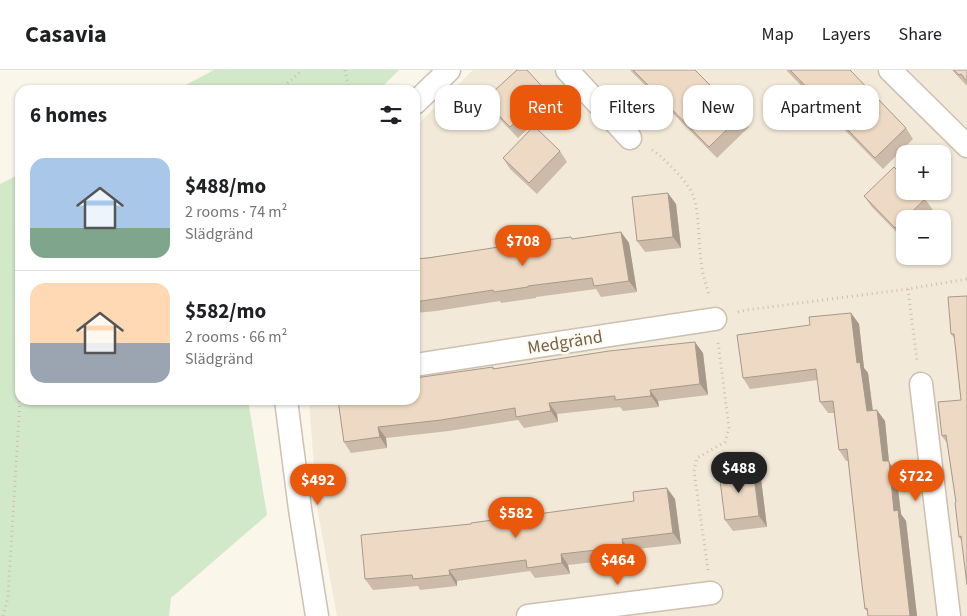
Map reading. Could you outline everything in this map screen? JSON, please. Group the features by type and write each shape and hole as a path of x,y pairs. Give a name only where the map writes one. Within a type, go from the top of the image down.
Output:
{"street":[{"path":"420,98 449,70"},
{"path":"567,70 630,138"},
{"path":"890,70 967,146"},
{"name":"Medgränd","path":"420,364 715,320"},
{"path":"921,384 949,616"},
{"path":"287,405 316,616"},
{"path":"528,616 712,593"}],"path":[{"path":"286,85 302,70"},
{"path":"345,70 348,85"},
{"path":"630,138 659,154 679,175 693,194 701,263 715,320 729,428 725,442 697,458 694,471 712,593"},
{"path":"715,320 746,310 908,290 967,279"},
{"path":"908,290 921,384"},
{"path":"3,616 8,597 20,405"}],"shaded area":[{"path":"473,70 967,70 967,616 337,616 317,507 309,405 420,405 420,122 435,107 435,130 500,130 500,85 458,85"}],"green space":[{"path":"214,70 399,70 384,85 186,85"},
{"path":"15,176 15,405 249,405 267,515 171,598 169,616 0,616 0,184"}],"building":[{"path":"517,70 527,70 541,85 510,85 510,127 500,117 500,85"},
{"path":"633,70 695,70 710,85 683,85 683,121 673,111 673,85 648,85"},
{"path":"790,70 850,70 864,85 804,85"},
{"path":"954,70 967,70 967,81 961,74 959,75"},
{"path":"879,100 906,128 875,158 848,130 879,130"},
{"path":"530,130 538,130 560,151 529,183 503,158"},
{"path":"692,130 727,130 709,147"},
{"path":"894,167 896,169 896,200 924,200 914,210 896,210 895,228 864,196"},
{"path":"668,193 673,237 637,241 632,197"},
{"path":"621,232 629,281 594,286 592,278 420,301 420,259 537,241 571,237 572,239"},
{"path":"967,296 967,585 946,435 942,436 938,402 961,400 954,334 951,334 948,297"},
{"path":"851,313 857,363 860,362 867,411 877,410 883,461 889,461 894,511 898,510 910,616 868,616 867,608 865,609 847,449 839,450 833,401 820,402 816,369 743,378 737,335 810,325 809,317"},
{"path":"695,342 700,384 650,390 651,396 615,400 615,396 549,403 551,411 516,417 515,408 441,420 378,427 380,437 344,442 339,405 420,405 420,377 493,367 493,369 609,351"},
{"path":"753,468 759,516 725,520 719,472"},
{"path":"667,488 673,533 622,539 623,547 561,554 562,563 527,568 526,560 449,570 450,575 413,579 412,575 365,579 361,535 471,524 634,501 633,492"}]}
